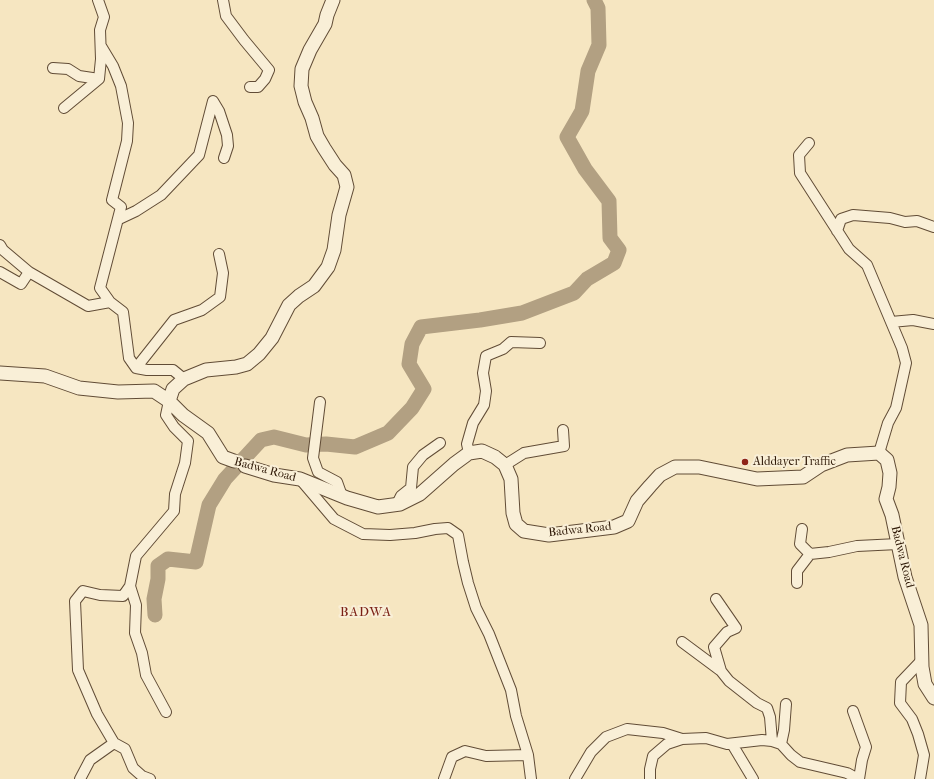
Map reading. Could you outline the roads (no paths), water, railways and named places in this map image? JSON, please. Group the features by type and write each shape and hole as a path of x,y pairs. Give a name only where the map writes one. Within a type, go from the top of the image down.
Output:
{"street":[{"path":"64,108 99,79 101,59 100,30 104,17 98,0"},
{"path":"223,0 226,16 269,70 265,79 258,87 250,87"},
{"path":"150,779 142,776 133,768 125,749 114,743 97,714 78,670 75,601 83,591 100,595 123,596 130,586 136,556 174,511 175,494 186,463 188,441 174,427 166,415 173,389 184,379 206,370 236,367 247,364 259,354 272,338 289,305 314,286 328,267 334,250 339,215 347,187 344,175 335,165 317,136 301,86 302,69 310,50 325,24 327,15 334,0"},
{"path":"101,46 113,66 121,86 128,123 127,141 112,200 121,207 119,219 100,288 110,302 123,312 129,358 136,368 160,371 173,370 184,379"},
{"path":"53,68 68,69 79,76 99,79"},
{"path":"119,219 161,196 199,155 213,101 219,111 227,136 228,146 224,158"},
{"path":"809,143 799,155 800,173 849,249 867,265 902,348 906,363 896,408 888,423 879,453"},
{"path":"836,231 841,219 854,215 890,218 905,222 917,221 934,227"},
{"path":"0,245 3,250 29,272 88,306 110,302"},
{"path":"136,368 174,320 202,310 220,297 223,273 219,254"},
{"path":"0,272 21,284 29,272"},
{"path":"891,322 913,320 934,324"},
{"path":"540,343 511,342 503,350 486,356 484,373 486,391 484,404 473,423 467,444 469,453 482,451 495,457 505,465 524,453 564,446 563,430"},
{"name":"Badwa Road","path":"0,373 45,376 78,388 118,392 154,391 169,401 183,415 208,434 223,457 239,464 274,475 300,479 342,496 378,507 400,504 420,494 469,453"},
{"path":"320,402 313,458 318,472 337,482 342,496"},
{"path":"397,504 402,496 411,488 413,467 423,455 440,443"},
{"name":"Badwa Road","path":"505,465 511,479 513,512 516,524 524,531 550,535 614,527 628,521 637,501 650,486 660,475 676,467 699,467 757,479 803,478 821,465 847,455 879,453 887,460 890,473 886,499 892,515 905,577 921,625 922,660 925,684 934,698"},
{"path":"300,479 334,520 363,534 390,535 448,528 458,535 468,583 476,608 489,634 511,690 516,716 528,755 531,779"},
{"path":"802,530 800,544 810,554"},
{"path":"797,583 797,571 810,554 829,552 857,546 898,544"},
{"path":"130,586 136,605 135,633 142,653 146,675 166,712"},
{"path":"716,599 736,628 727,632 714,647 720,671"},
{"path":"682,642 720,671 729,681 767,708 776,742 790,755 800,762 847,773 859,779 866,747 853,711"},
{"path":"920,779 924,755 912,719 900,703 900,682 922,660"},
{"path":"776,742 784,730 786,704"},
{"path":"575,779 591,752 606,737 627,729 663,733 682,739"},
{"path":"650,779 650,769 654,756 667,744 682,739 706,738 727,744 762,740 776,742"},
{"path":"80,779 90,760 114,743"},
{"path":"732,744 753,779"},
{"path":"444,779 452,757 465,751 486,756 528,755"}],"waterway":[{"path":"155,615 154,599 158,579 158,566 168,559 196,562 209,505 225,479 261,440 274,437 306,445 326,444 355,447 388,433 412,408 424,389 409,364 412,344 421,327 522,313 574,293 587,279 614,263 619,250 610,238 609,201 585,169 567,137 582,111 588,71 599,45 598,8 594,0"}],"place":[{"name":"Alddayer Traffic","path":"745,462"}],"district":[{"name":"BADWA","path":"366,613"}]}
